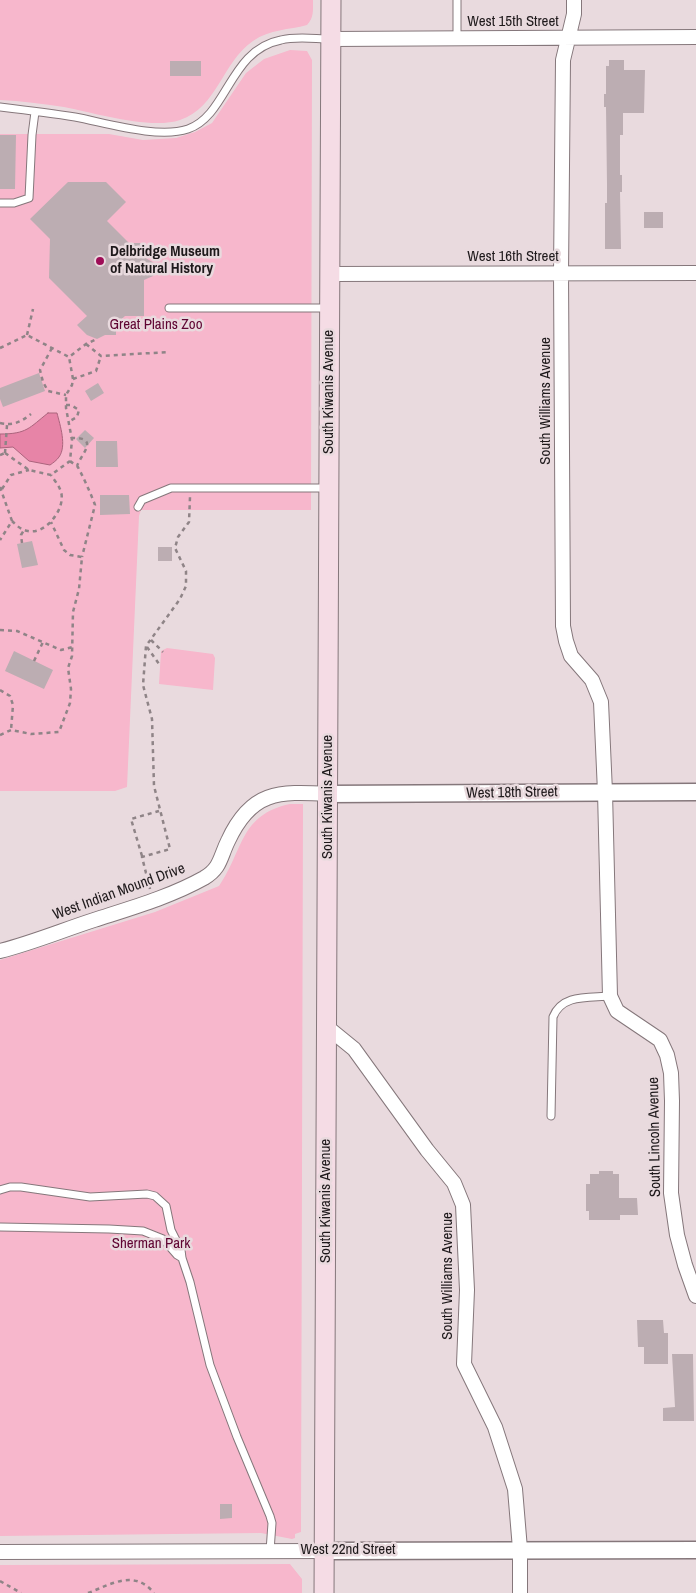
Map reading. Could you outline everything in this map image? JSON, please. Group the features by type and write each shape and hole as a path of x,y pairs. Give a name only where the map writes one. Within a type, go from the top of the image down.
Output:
{"main road":[{"name":"South Kiwanis Avenue","path":"324,1593 331,0"}],"street":[{"name":"South Williams Avenue","path":"574,0 574,14 564,60 561,273 564,626 566,641 572,656 592,680 601,702 606,792"},
{"name":"West 15th Street","path":"331,39 696,37"},
{"name":"West 16th Street","path":"330,274 696,273"},
{"name":"West Indian Mound Drive","path":"0,951 153,900 202,878 214,871 221,861 228,841 248,808 264,798 293,792 328,794"},
{"path":"606,792 610,996"},
{"name":"West 18th Street","path":"328,794 696,792"},
{"name":"South Lincoln Avenue","path":"610,996 618,1011 660,1040 667,1055 671,1073 672,1101 671,1193 677,1235 696,1296"},
{"name":"South Williams Avenue","path":"327,1027 354,1049 427,1150 454,1183 463,1205 467,1290 464,1364 495,1428 515,1489 520,1549 520,1593"},
{"name":"West 22nd Street","path":"0,1552 520,1549 696,1550"}],"lane":[{"path":"457,0 457,38"},
{"path":"0,107 138,129 167,132 188,129 205,119 240,67 258,49 283,39 331,39"},
{"path":"0,203 14,203 29,198 35,112"},
{"path":"169,308 330,308"},
{"path":"138,507 142,500 170,488 329,488"},
{"path":"551,1116 552,1017 556,1008 564,1002 576,999 610,996"},
{"path":"0,1190 10,1187 21,1187 90,1197 139,1194 155,1196 166,1206 170,1230 181,1250 205,1348 215,1380 237,1437 267,1504 272,1523 270,1551"},
{"path":"0,1227 109,1229 143,1232 163,1239 182,1258"}],"path":[{"path":"27,335 33,310"},
{"path":"27,335 69,357 73,374 72,384 66,395 71,438 70,461"},
{"path":"0,348 27,335"},
{"path":"69,357 86,344 97,339"},
{"path":"86,344 101,356 169,352"},
{"path":"52,348 40,370 43,382 48,391 66,395"},
{"path":"73,379 96,371 101,356"},
{"path":"66,405 71,405 79,410 77,417 68,422"},
{"path":"0,423 7,425 19,423 31,414"},
{"path":"5,453 7,425"},
{"path":"71,438 81,437 85,441 87,448 80,457 77,466"},
{"path":"0,455 5,453"},
{"path":"5,453 29,470 51,475 61,491 61,506 51,522 38,531 32,532 24,530 12,521 4,502 1,488 11,475 29,470"},
{"path":"0,734 11,730 31,734 58,732 70,703 71,689 68,668 73,647 73,612 79,589 82,557 95,506 94,499 77,466 70,461"},
{"path":"51,475 70,461"},
{"path":"142,857 170,849 154,792 152,719 144,691 146,646 180,599 186,586 186,571 175,548 178,537 187,526 190,518 190,488"},
{"path":"0,540 12,521"},
{"path":"51,522 64,550 70,555 82,557"},
{"path":"22,543 21,535 24,530"},
{"path":"0,630 16,631 61,650 73,647"},
{"path":"151,640 163,652"},
{"path":"34,661 43,642"},
{"path":"146,646 159,664"},
{"path":"0,690 10,696 13,705 11,730"},
{"path":"149,884 131,819 159,811"},
{"path":"88,1593 132,1579 143,1583 154,1593"},
{"path":"0,1581 21,1593"}],"green space":[{"path":"0,0 313,0 313,7 312,17 307,25 266,34 253,41 234,60 212,95 193,114 168,123 154,123 123,120 64,107 0,100"},
{"name":"Great Plains Zoo","path":"290,50 307,51 312,60 311,510 141,510 139,516 127,787 115,791 0,791 0,134 109,134 143,140 176,138 195,132 212,123 246,73 264,59"},
{"path":"167,648 213,654 215,658 213,690 159,684 161,651"},
{"name":"Sherman Park","path":"290,804 303,804 301,1532 295,1534 295,1538 292,1539 261,1533 0,1536 0,960 155,912 219,886 252,825 261,816 273,809"},
{"path":"290,1564 302,1579 302,1593 0,1593 0,1565"}],"shaded area":[{"path":"48,413 57,413 63,441 58,458 50,465 29,461 13,447 0,448 0,434 16,433 27,429"}],"building":[{"path":"609,60 624,60 624,70 645,70 644,113 623,113 623,135 620,135 620,175 622,175 622,192 620,192 621,249 605,249 607,185 606,107 604,107 604,94 606,94 606,66 609,66"},
{"path":"170,61 201,61 201,76 170,76"},
{"path":"0,135 16,135 15,189 0,189"},
{"name":"Delbridge Museum of Natural History","path":"68,182 106,182 126,202 107,221 129,243 144,243 144,257 154,263 153,276 144,280 144,316 125,316 116,324 116,335 105,335 97,339 87,335 77,325 87,316 49,278 50,239 30,219"},
{"path":"644,212 663,212 663,228 644,228"},
{"path":"39,373 45,391 3,407 0,399 0,388"},
{"path":"98,383 104,393 91,401 85,391"},
{"path":"85,430 94,438 85,448 76,439"},
{"path":"96,441 117,441 118,467 96,467"},
{"path":"100,495 129,495 130,514 100,515"},
{"path":"32,541 38,565 22,568 17,544"},
{"path":"158,547 172,547 172,561 158,561"},
{"path":"14,651 53,670 44,689 5,671"},
{"path":"599,1171 613,1171 613,1174 619,1174 619,1198 637,1198 638,1215 620,1215 620,1220 589,1220 589,1211 586,1211 586,1184 590,1184 590,1174 599,1174"},
{"path":"637,1320 663,1320 664,1333 668,1333 668,1364 644,1364 644,1347 638,1347"},
{"path":"672,1354 693,1354 694,1421 663,1421 663,1408 675,1407"},
{"path":"220,1504 232,1504 232,1518 220,1519"}],"place":[{"name":"Delbridge Museum of Natural History","path":"100,261"}]}
